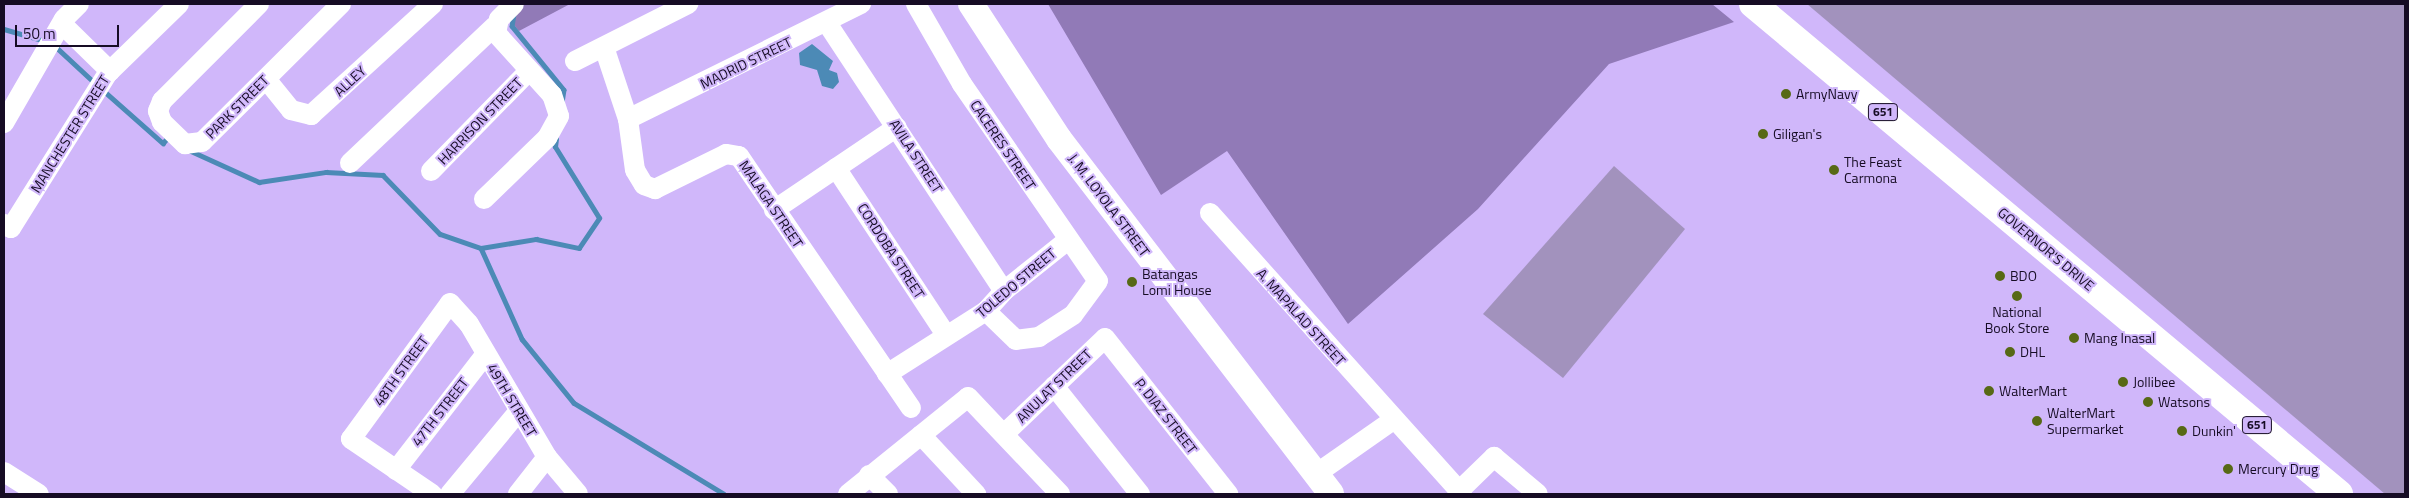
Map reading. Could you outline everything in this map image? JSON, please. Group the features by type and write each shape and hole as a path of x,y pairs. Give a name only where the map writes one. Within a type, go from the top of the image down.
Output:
{"highway":[{"name":"GOVERNOR'S DRIVE","path":"1754,4 2339,494"}],"main road":[{"name":"J. M. LOYOLA STREET","path":"970,4 1059,139 1323,484"}],"street":[{"path":"4,123 63,25 79,4"},
{"name":"MANCHESTER STREET","path":"7,226 110,70 179,4"},
{"name":"PARK STREET","path":"259,4 178,83 158,111 162,122 193,146 266,79 341,4"},
{"name":"ALLEY","path":"266,79 292,110 311,115 433,4"},
{"path":"350,163 495,26 514,4"},
{"path":"575,61 688,4"},
{"name":"MADRID STREET","path":"628,119 827,23 861,4"},
{"name":"CACERES STREET","path":"916,4 962,84 1098,281 1073,315 1039,337 1016,340 986,311"},
{"name":"AVILA STREET","path":"827,23 1004,290"},
{"path":"63,25 110,70"},
{"path":"484,199 556,128 558,105 500,40 495,26"},
{"name":"MALAGA STREET","path":"604,47 628,119 635,170 644,185 655,189 734,152 911,408"},
{"name":"HARRISON STREET","path":"431,171 529,71"},
{"path":"774,210 897,127"},
{"name":"CORDOBA STREET","path":"836,168 946,335"},
{"name":"A. MAPALAD STREET","path":"1210,213 1460,493"},
{"name":"TOLEDO STREET","path":"887,374 986,311 1004,290 1068,240"},
{"name":"49TH STREET","path":"450,303 485,355 547,457 578,494"},
{"name":"48TH STREET","path":"396,470 351,439 450,303"},
{"name":"ANULAT STREET","path":"1004,434 1105,338"},
{"name":"P. DIAZ STREET","path":"1105,338 1228,494"},
{"name":"47TH STREET","path":"396,470 485,355"},
{"path":"1054,386 1140,494"},
{"path":"848,494 968,397 1060,494"},
{"path":"450,494 519,411"},
{"path":"1323,484 1393,420"},
{"path":"921,435 976,494"},
{"path":"518,494 547,457"},
{"path":"1460,493 1494,457 1538,494"},
{"path":"396,470 432,494"},
{"path":"4,472 39,494"},
{"path":"870,475 888,494"}],"shaded area":[{"path":"507,4 570,4 519,31 514,25 516,8"},
{"path":"1048,4 1712,4 1734,22 1609,64 1478,209 1348,324 1227,151 1161,195"},
{"path":"1807,4 2405,4 2405,494 2385,494"},
{"path":"1614,166 1685,229 1563,378 1483,314"}],"water":[{"path":"812,44 833,61 829,70 837,73 839,82 833,89 822,86 817,70 800,65 799,53"}],"waterway":[{"path":"514,14 512,26 564,90 562,102"},
{"path":"4,29 45,41"},
{"path":"55,46 95,83"},
{"path":"104,91 163,143 169,136"},
{"path":"191,151 259,182 326,172 383,175 440,234 481,248 536,239 579,248 599,218 555,147 556,139"},
{"path":"481,248 522,339 574,403 724,494"}],"place":[{"name":"ArmyNavy","path":"1786,94"},
{"name":"Giligan's","path":"1763,134"},
{"name":"The Feast Carmona","path":"1834,170"},
{"name":"BDO","path":"2000,276"},
{"name":"Batangas Lomi House","path":"1132,282"},
{"name":"National Book Store","path":"2017,296"},
{"name":"Mang Inasal","path":"2074,338"},
{"name":"DHL","path":"2010,352"},
{"name":"Jollibee","path":"2123,382"},
{"name":"WalterMart","path":"1989,391"},
{"name":"Watsons","path":"2148,402"},
{"name":"WalterMart Supermarket","path":"2037,421"},
{"name":"Dunkin'","path":"2182,431"},
{"name":"Mercury Drug","path":"2228,469"}]}
